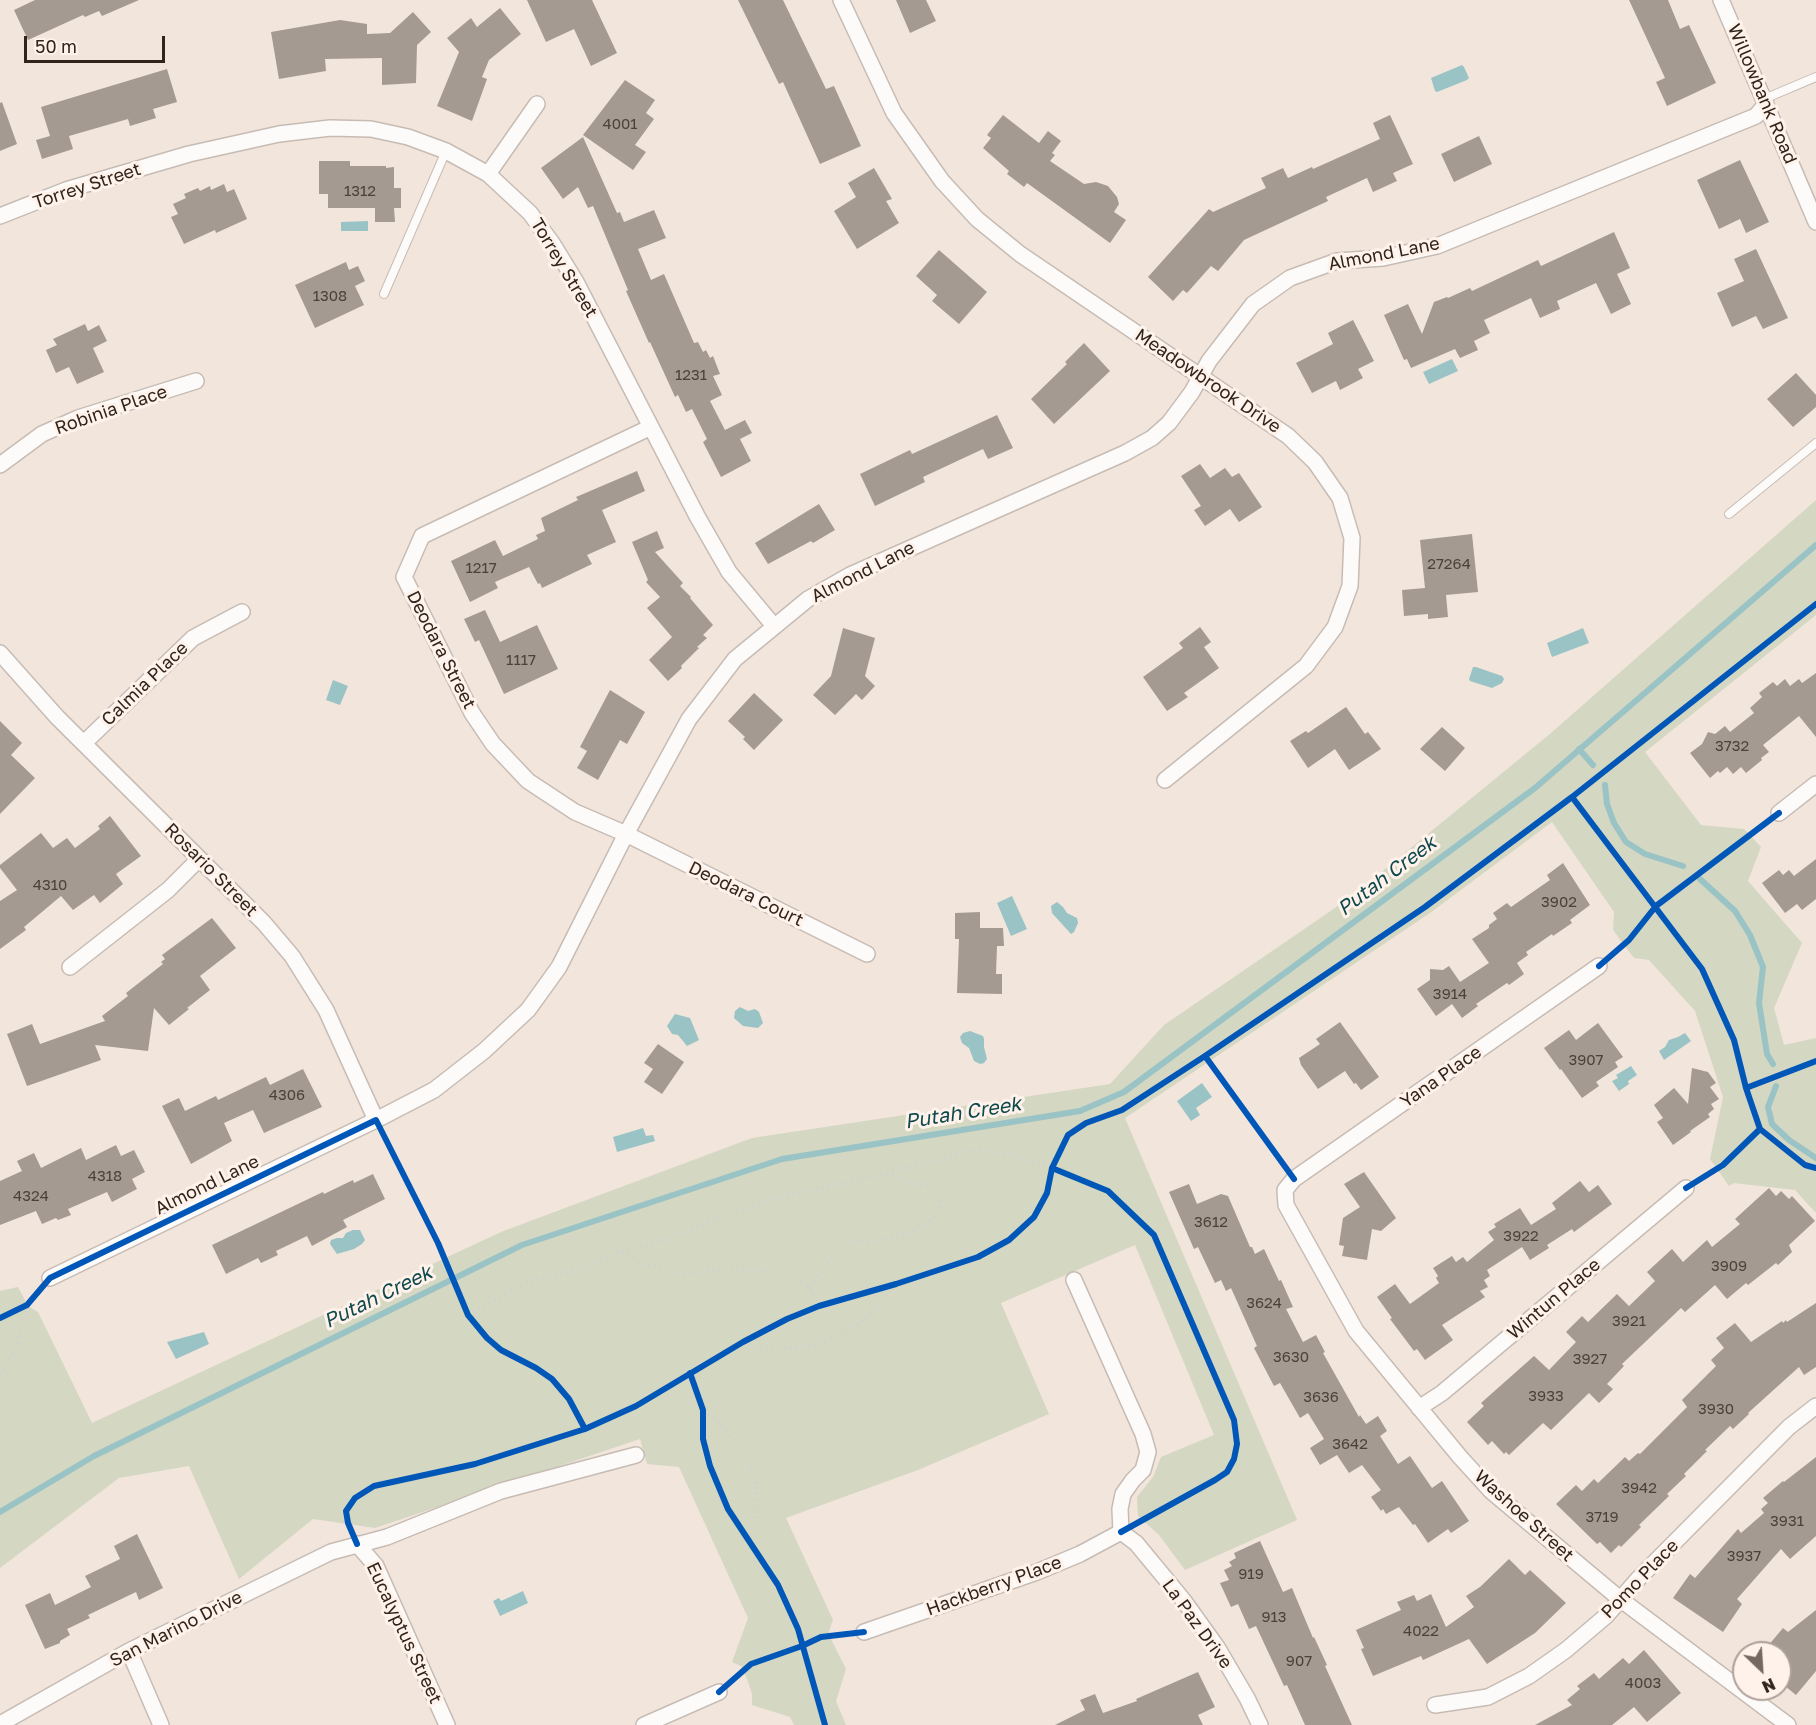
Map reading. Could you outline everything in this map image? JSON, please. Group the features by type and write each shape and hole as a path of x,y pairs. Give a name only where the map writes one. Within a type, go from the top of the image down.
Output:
{"street":[{"name":"Meadowbrook Drive","path":"841,0 894,113 942,181 977,219 1020,254 1288,436 1315,462 1340,498 1352,538 1350,586 1335,627 1306,666 1165,780"},
{"name":"Willowbank Road","path":"1721,0 1816,222"},
{"name":"Almond Lane","path":"50,1278 434,1090 484,1052 528,1010 559,967 626,834 689,719 735,658 808,599 850,574 1125,453 1152,438 1169,423 1201,377 1209,361 1253,304 1290,278 1336,261 1383,258 1437,246 1756,116 1765,102"},
{"path":"488,174 537,104"},
{"name":"Torrey Street","path":"0,216 66,190 189,154 279,134 330,128 371,129 408,137 446,151 488,174 530,213 552,243 576,282 697,516 729,572 774,626"},
{"name":"Robinia Place","path":"0,465 42,434 78,418 196,381"},
{"name":"Deodara Street","path":"626,834 575,812 528,781 492,744 472,713 404,577 422,536 651,427"},
{"name":"Calmia Place","path":"84,743 193,638 242,612"},
{"name":"Rosario Street","path":"0,652 30,688 264,923 292,956 326,1010 376,1120"},
{"path":"1779,813 1816,784"},
{"name":"Deodara Court","path":"626,834 867,954"},
{"path":"70,967 168,890 199,859"},
{"name":"Yana Place","path":"1285,1190 1294,1179 1599,966"},
{"name":"Wintun Place","path":"1419,1408 1442,1393 1686,1188"},
{"name":"Washoe Street","path":"1285,1190 1286,1205 1356,1331 1491,1491 1620,1599 1788,1725"},
{"path":"1074,1280 1148,1452 1143,1470 1123,1494 1120,1509 1121,1532"},
{"name":"Pomo Place","path":"1435,1705 1488,1696 1528,1676 1566,1650 1606,1616 1789,1427 1816,1406"},
{"name":"San Marino Drive","path":"0,1724 129,1651 331,1551 387,1537 501,1491 636,1455"},
{"name":"Hackberry Place","path":"864,1632 1036,1572 1080,1554 1121,1532"},
{"name":"La Paz Drive","path":"1121,1532 1136,1543 1197,1619 1217,1647 1260,1725"},
{"name":"Eucalyptus Street","path":"357,1544 376,1566 447,1725"},
{"path":"129,1651 161,1725"},
{"path":"644,1725 719,1692"}],"lane":[{"path":"1765,102 1816,77"},
{"path":"384,294 446,151"},
{"path":"1729,514 1816,443"}],"path":[{"path":"468,1315 528,1282 580,1268 622,1251 654,1243 765,1201 888,1173 973,1150 1015,1155 1061,1172"},
{"path":"1050,1176 1056,1160"},
{"path":"810,1287 836,1252 850,1242 888,1239 903,1234 933,1219 939,1212 941,1203 937,1188 912,1183 888,1173"},
{"path":"622,1251 639,1262 688,1274 727,1268 773,1272 810,1287 819,1306"},
{"path":"16,1312 27,1305 50,1278"},
{"path":"885,1287 907,1280"},
{"path":"743,1342 751,1346 776,1349 814,1346 846,1333 870,1315 897,1284"},
{"path":"808,1310 830,1303"},
{"path":"0,1375 16,1347 27,1305"},
{"path":"463,1305 474,1323"},
{"path":"734,1347 752,1337"},
{"path":"699,1401 703,1410 703,1420"},
{"path":"703,1410 722,1426 744,1453 755,1480 758,1508 748,1541"},
{"path":"743,1533 754,1550"}],"green space":[{"path":"1816,500 1816,615 1645,752 1701,825 1744,829 1761,847 1748,881 1802,943 1774,1008 1784,1045 1816,1038 1816,1213 1795,1190 1734,1183 1729,1186 1710,1159 1723,1097 1695,1011 1649,960 1634,958 1613,930 1614,912 1552,822 1430,913 1125,1118 1297,1520 1185,1570 1159,1535 1138,1516 1137,1497 1153,1477 1161,1457 1214,1435 1135,1245 1001,1303 1049,1414 918,1470 786,1518 833,1620 829,1631 830,1637 846,1669 836,1701 846,1725 794,1725 790,1717 752,1705 752,1694 741,1666 732,1662 748,1618 679,1467 647,1464 640,1439 375,1528 313,1519 239,1579 189,1466 119,1478 0,1568 0,1291 18,1287 28,1306 38,1312 92,1423 501,1232 752,1138 1110,1084 1164,1025 1351,897 1551,733"}],"water":[{"path":"1462,65 1469,78 1467,80 1435,91 1431,78"},
{"path":"368,221 368,231 341,231 341,222"},
{"path":"1452,359 1458,371 1429,384 1423,372"},
{"path":"1583,628 1589,643 1552,657 1547,643"},
{"path":"1473,667 1502,676 1504,679 1502,683 1492,688 1470,681"},
{"path":"333,680 348,686 340,705 326,700"},
{"path":"1012,896 1027,929 1011,936 997,903"},
{"path":"1057,902 1067,913 1077,918 1078,923 1071,934 1052,913 1051,906"},
{"path":"740,1007 748,1011 755,1009 759,1012 763,1023 758,1028 743,1026 734,1018 735,1011"},
{"path":"675,1014 690,1018 699,1040 687,1046 678,1035 672,1034 667,1026"},
{"path":"970,1031 983,1036 987,1059 984,1063 974,1061 969,1048 962,1043 960,1037 963,1033"},
{"path":"1685,1033 1691,1041 1664,1060 1659,1051 1669,1040"},
{"path":"1631,1066 1637,1075 1619,1091 1612,1081 1618,1078 1616,1075"},
{"path":"1202,1083 1212,1097 1196,1108 1200,1115 1191,1121 1177,1101"},
{"path":"643,1128 646,1136 653,1135 655,1141 617,1152 613,1137"},
{"path":"360,1230 365,1240 354,1249 337,1254 330,1244 331,1240 343,1238 346,1233"},
{"path":"204,1332 209,1344 176,1359 167,1342"},
{"path":"523,1591 528,1603 500,1616 493,1601 499,1598 501,1601"}],"building":[{"path":"35,0 139,0 102,16 99,11 85,17 83,15 28,40 14,10"},
{"path":"527,0 592,0 617,53 591,66 574,29 546,42"},
{"path":"738,0 783,0 826,89 834,86 861,146 820,164 783,82 779,84"},
{"path":"896,0 926,0 936,21 910,33"},
{"path":"1629,0 1668,0 1680,29 1689,25 1716,83 1667,106 1656,82 1665,78"},
{"path":"500,8 521,34 489,60 482,77 487,79 472,121 437,106 459,52 447,38 471,18 477,27"},
{"path":"413,12 431,32 417,45 416,83 382,85 382,58 325,59 326,71 279,79 271,32 340,20 367,24 367,34 390,33"},
{"path":"167,69 177,102 153,109 156,118 130,126 128,119 69,136 73,149 42,159 36,140 50,136 41,107"},
{"path":"625,80 655,100 646,113 654,119 635,145 646,152 633,170 583,135"},
{"path":"2,102 17,144 0,151 0,103"},
{"path":"1003,115 1039,143 1048,131 1061,141 1052,153 1055,155 1050,161 1084,184 1096,182 1108,186 1117,197 1119,204 1114,212 1126,220 1110,243 1027,183 1024,187 1007,174 1009,171 983,148 991,138 987,135"},
{"path":"1390,115 1413,164 1393,173 1397,181 1373,192 1367,178 1326,197 1328,201 1244,240 1218,271 1211,266 1187,293 1183,290 1173,301 1148,277 1209,209 1213,212 1266,188 1261,178 1283,168 1288,178 1380,139 1373,123"},
{"path":"1479,136 1492,164 1454,182 1441,154"},
{"path":"583,137 617,213 620,212 624,222 654,210 666,238 638,249 651,280 664,274 694,343 698,342 703,352 706,350 710,358 713,356 720,374 713,376 722,395 710,401 725,430 745,420 752,433 740,439 751,461 721,477 703,442 707,439 692,409 686,412 678,395 675,397 649,343 593,206 588,208 578,187 563,199 541,168"},
{"path":"1740,160 1769,222 1746,233 1740,219 1719,229 1697,180"},
{"path":"319,161 350,161 350,166 394,167 394,188 401,188 401,208 394,208 395,222 375,222 375,208 328,208 328,194 319,194"},
{"path":"874,168 892,199 886,201 899,223 857,249 834,211 856,197 848,183"},
{"path":"224,184 227,192 234,189 247,219 184,244 171,217 178,214 173,204 186,198 184,194 198,188 200,191 210,186 211,190"},
{"path":"1614,232 1630,268 1617,274 1631,304 1611,314 1596,283 1557,301 1560,309 1540,318 1531,298 1484,320 1490,333 1474,341 1478,350 1460,358 1455,349 1411,368 1407,359 1404,360 1384,315 1408,304 1422,334 1434,302 1470,288 1472,291 1538,260 1541,266"},
{"path":"1756,249 1788,318 1763,329 1756,316 1732,327 1717,293 1744,281 1734,259"},
{"path":"939,250 987,292 959,324 932,301 937,295 916,276"},
{"path":"346,262 349,270 358,266 365,281 355,286 364,305 315,328 295,285"},
{"path":"1353,320 1374,361 1358,369 1363,378 1340,390 1336,381 1312,393 1296,363 1333,344 1328,333"},
{"path":"85,324 88,331 99,325 107,341 93,348 104,372 77,384 69,367 56,373 46,350 57,345 53,339"},
{"path":"1084,343 1110,371 1054,424 1031,399 1067,364 1065,362"},
{"path":"1796,373 1816,395 1816,407 1793,427 1767,399"},
{"path":"997,415 1013,448 988,459 983,449 923,477 925,482 875,506 860,474 910,450 912,454"},
{"path":"1200,464 1210,478 1225,468 1232,477 1239,473 1262,507 1239,522 1230,509 1205,526 1194,510 1201,506 1181,476"},
{"path":"637,471 645,491 602,510 616,542 587,555 592,564 542,588 529,567 495,582 498,588 470,602 451,561 495,540 503,556 538,539 536,535 545,531 541,518 578,500 576,497"},
{"path":"819,504 835,530 768,564 755,543"},
{"path":"657,531 664,548 655,552 683,583 680,586 713,625 703,635 707,638 697,647 699,648 668,681 649,660 672,637 647,608 660,597 646,582 648,580 632,542"},
{"path":"1472,534 1478,592 1446,595 1448,617 1428,619 1428,614 1404,616 1402,590 1425,588 1420,540"},
{"path":"485,610 500,642 537,625 558,669 504,694 479,640 475,642 464,619"},
{"path":"1200,627 1211,642 1204,647 1219,668 1184,693 1188,697 1167,711 1143,677 1183,648 1179,643"},
{"path":"843,628 875,638 865,676 875,686 862,700 856,694 835,715 813,695 831,676"},
{"path":"1816,673 1816,737 1799,716 1763,745 1769,752 1746,773 1741,767 1733,774 1727,767 1710,778 1690,753 1702,744 1708,732 1715,734 1725,726 1730,732 1754,713 1750,708 1762,697 1759,693 1773,682 1777,686 1785,679 1790,686 1799,679 1802,683"},
{"path":"610,690 645,712 627,744 620,740 598,780 577,768 587,751 580,747"},
{"path":"754,693 783,720 754,750 743,739 745,737 728,721"},
{"path":"1346,707 1365,734 1368,732 1381,749 1349,770 1335,749 1308,768 1290,741 1306,731 1308,733"},
{"path":"0,721 22,743 11,755 35,778 0,814"},
{"path":"1442,727 1465,748 1445,771 1420,749"},
{"path":"110,816 141,856 116,874 123,884 100,903 94,895 73,910 61,896 24,927 26,930 0,949 0,901 17,890 0,865 41,833 53,848 67,838 75,848 100,829 98,826"},
{"path":"1816,859 1816,899 1802,910 1797,904 1785,913 1762,883 1779,870 1783,875 1789,870 1794,876"},
{"path":"1563,863 1590,905 1570,920 1572,923 1526,952 1528,955 1517,963 1524,974 1509,985 1507,983 1476,1004 1478,1006 1462,1018 1452,1004 1436,1016 1417,989 1430,980 1430,969 1443,970 1449,966 1460,982 1489,963 1472,939 1489,928 1489,925 1497,919 1493,913 1507,903 1511,907 1550,880 1547,875"},
{"path":"980,912 980,928 1003,928 1004,946 997,946 996,974 1002,974 1002,994 957,993 959,939 955,939 955,913"},
{"path":"212,918 236,948 200,976 210,990 169,1025 154,1008 148,1051 95,1045 101,1060 27,1086 7,1034 32,1024 40,1044 105,1021 102,1016 128,996 126,993 163,964 161,962 165,959 162,955"},
{"path":"1340,1022 1379,1077 1361,1090 1345,1071 1318,1089 1301,1065 1299,1058 1320,1044 1316,1039"},
{"path":"1598,1023 1623,1057 1615,1062 1618,1067 1596,1082 1599,1086 1582,1098 1544,1048 1569,1030 1576,1040"},
{"path":"658,1044 684,1062 662,1094 644,1082 653,1069 644,1063"},
{"path":"1692,1068 1708,1072 1716,1083 1710,1087 1719,1099 1711,1104 1714,1109 1708,1114 1710,1117 1673,1145 1657,1122 1663,1118 1654,1105 1674,1088 1688,1104"},
{"path":"303,1069 322,1107 264,1133 253,1110 224,1123 232,1141 191,1164 162,1106 179,1098 185,1111 216,1096 218,1100 266,1077 270,1085"},
{"path":"116,1145 121,1156 134,1150 145,1172 132,1179 137,1189 112,1202 107,1192 68,1209 71,1215 58,1220 56,1218 42,1224 36,1211 0,1225 0,1181 22,1171 17,1161 34,1153 41,1168 81,1148 86,1160"},
{"path":"1364,1172 1396,1218 1381,1231 1372,1229 1367,1260 1342,1256 1344,1246 1339,1245 1343,1218 1360,1207 1344,1184"},
{"path":"373,1174 385,1199 343,1220 347,1227 312,1246 307,1236 276,1251 278,1255 261,1263 258,1258 226,1274 212,1245 323,1192 324,1194 353,1180 354,1183"},
{"path":"1580,1181 1589,1192 1598,1185 1612,1204 1574,1232 1572,1229 1547,1245 1549,1248 1530,1260 1522,1247 1487,1270 1490,1276 1484,1280 1488,1287 1480,1291 1485,1297 1442,1325 1453,1340 1425,1360 1417,1349 1414,1351 1377,1297 1395,1284 1410,1304 1439,1283 1433,1268 1452,1256 1456,1262 1463,1257 1467,1262 1494,1240 1488,1232 1496,1227 1494,1224 1520,1208 1531,1225 1556,1209 1552,1203"},
{"path":"1189,1184 1197,1204 1221,1194 1228,1196 1250,1247 1255,1254 1264,1249 1279,1281 1281,1280 1293,1307 1286,1309 1303,1342 1316,1335 1325,1352 1323,1353 1359,1417 1360,1415 1366,1424 1378,1416 1387,1431 1380,1436 1398,1464 1410,1456 1432,1488 1442,1481 1469,1521 1451,1533 1448,1529 1428,1543 1399,1507 1386,1514 1383,1509 1381,1511 1371,1497 1381,1490 1362,1465 1349,1473 1337,1455 1320,1465 1310,1448 1324,1439 1308,1413 1300,1418 1280,1383 1274,1386 1254,1348 1257,1346 1231,1288 1226,1291 1221,1280 1215,1283 1198,1247 1194,1249 1169,1192"},
{"path":"1769,1188 1776,1196 1781,1191 1789,1199 1792,1196 1815,1221 1789,1245 1792,1252 1778,1265 1776,1263 1748,1285 1746,1283 1727,1299 1715,1285 1685,1312 1681,1308 1622,1364 1624,1366 1607,1384 1613,1389 1599,1403 1589,1393 1551,1430 1543,1423 1509,1455 1506,1452 1504,1454 1492,1441 1488,1445 1467,1422 1484,1406 1481,1403 1534,1356 1549,1370 1576,1342 1566,1332 1582,1316 1588,1322 1617,1294 1629,1306 1655,1281 1647,1272 1672,1249 1683,1262 1707,1240 1712,1247 1740,1224 1735,1219"},
{"path":"1816,1303 1816,1367 1804,1375 1799,1367 1733,1429 1730,1426 1705,1450 1707,1451 1684,1474 1686,1476 1667,1494 1669,1496 1639,1525 1641,1527 1621,1547 1619,1545 1611,1553 1600,1542 1597,1544 1556,1504 1576,1485 1582,1491 1594,1479 1598,1483 1625,1457 1629,1461 1638,1453 1640,1454 1687,1407 1682,1400 1716,1366 1711,1360 1724,1348 1716,1338 1735,1323 1751,1342 1782,1321 1787,1322"},
{"path":"1816,1457 1816,1536 1790,1559 1781,1549 1737,1599 1742,1604 1723,1632 1673,1598 1690,1574 1695,1578 1738,1529 1741,1533 1764,1513 1761,1509 1768,1503 1763,1498"},
{"path":"137,1534 163,1588 139,1600 136,1592 88,1615 90,1618 67,1629 70,1635 60,1643 45,1649 25,1605 50,1593 55,1605 91,1587 85,1576 120,1559 114,1546"},
{"path":"1260,1541 1283,1592 1292,1588 1352,1725 1305,1725 1256,1626 1249,1629 1238,1604 1231,1607 1220,1583 1229,1580 1224,1570 1232,1566 1229,1562 1236,1558 1234,1553"},
{"path":"1509,1559 1525,1575 1530,1570 1566,1603 1535,1633 1487,1664 1469,1639 1423,1660 1421,1656 1373,1676 1361,1649 1364,1648 1356,1630 1401,1610 1397,1602 1414,1595 1417,1601 1431,1594 1446,1627 1474,1607 1466,1596 1480,1587"},
{"path":"1816,1610 1816,1671 1796,1695 1792,1692 1792,1641 1772,1641 1783,1628 1788,1632"},
{"path":"1644,1650 1681,1693 1647,1722 1634,1707 1612,1725 1535,1725 1572,1705 1567,1700 1580,1689 1577,1686 1594,1673 1599,1679 1623,1658 1629,1664"},
{"path":"1198,1672 1215,1707 1198,1715 1203,1725 1055,1725 1085,1710 1080,1700 1095,1694 1103,1713 1137,1701 1136,1699"}],"waterway":[{"name":"Putah Creek","path":"0,1512 94,1456 522,1245 782,1159 1080,1111 1124,1092 1535,788 1816,545"},
{"path":"1579,749 1593,765"},
{"path":"1605,785 1607,804 1614,823 1626,842 1645,854 1683,866"},
{"path":"1700,879 1735,911 1750,935 1763,967 1759,1003 1767,1054 1773,1064"},
{"path":"1776,1086 1768,1107 1772,1124 1789,1140 1816,1158"}],"cycle path":[{"path":"1205,1056 1425,907 1572,797 1816,604"},
{"path":"1572,797 1702,969 1734,1040 1746,1088 1760,1129 1805,1165 1816,1168"},
{"path":"1599,966 1629,940 1656,906 1779,813"},
{"path":"1052,1168 1068,1135 1086,1123 1122,1110 1205,1056 1294,1179"},
{"path":"1746,1088 1816,1061"},
{"path":"0,1318 27,1305 50,1278 376,1120 438,1243 468,1315 487,1338 501,1350 552,1379 569,1399 585,1429"},
{"path":"1686,1188 1723,1165 1760,1129"},
{"path":"357,1544 348,1523 346,1511 355,1498 374,1486 475,1464 585,1429 636,1406 743,1342 787,1319 819,1306 978,1257 1009,1240 1034,1217 1047,1193 1052,1168 1108,1191 1154,1235 1234,1420 1237,1444 1234,1459 1227,1472 1121,1532"},
{"path":"690,1373 703,1410 703,1439 710,1466 728,1509 778,1585 798,1629 825,1725"},
{"path":"719,1692 751,1664 821,1637 864,1632"}]}
